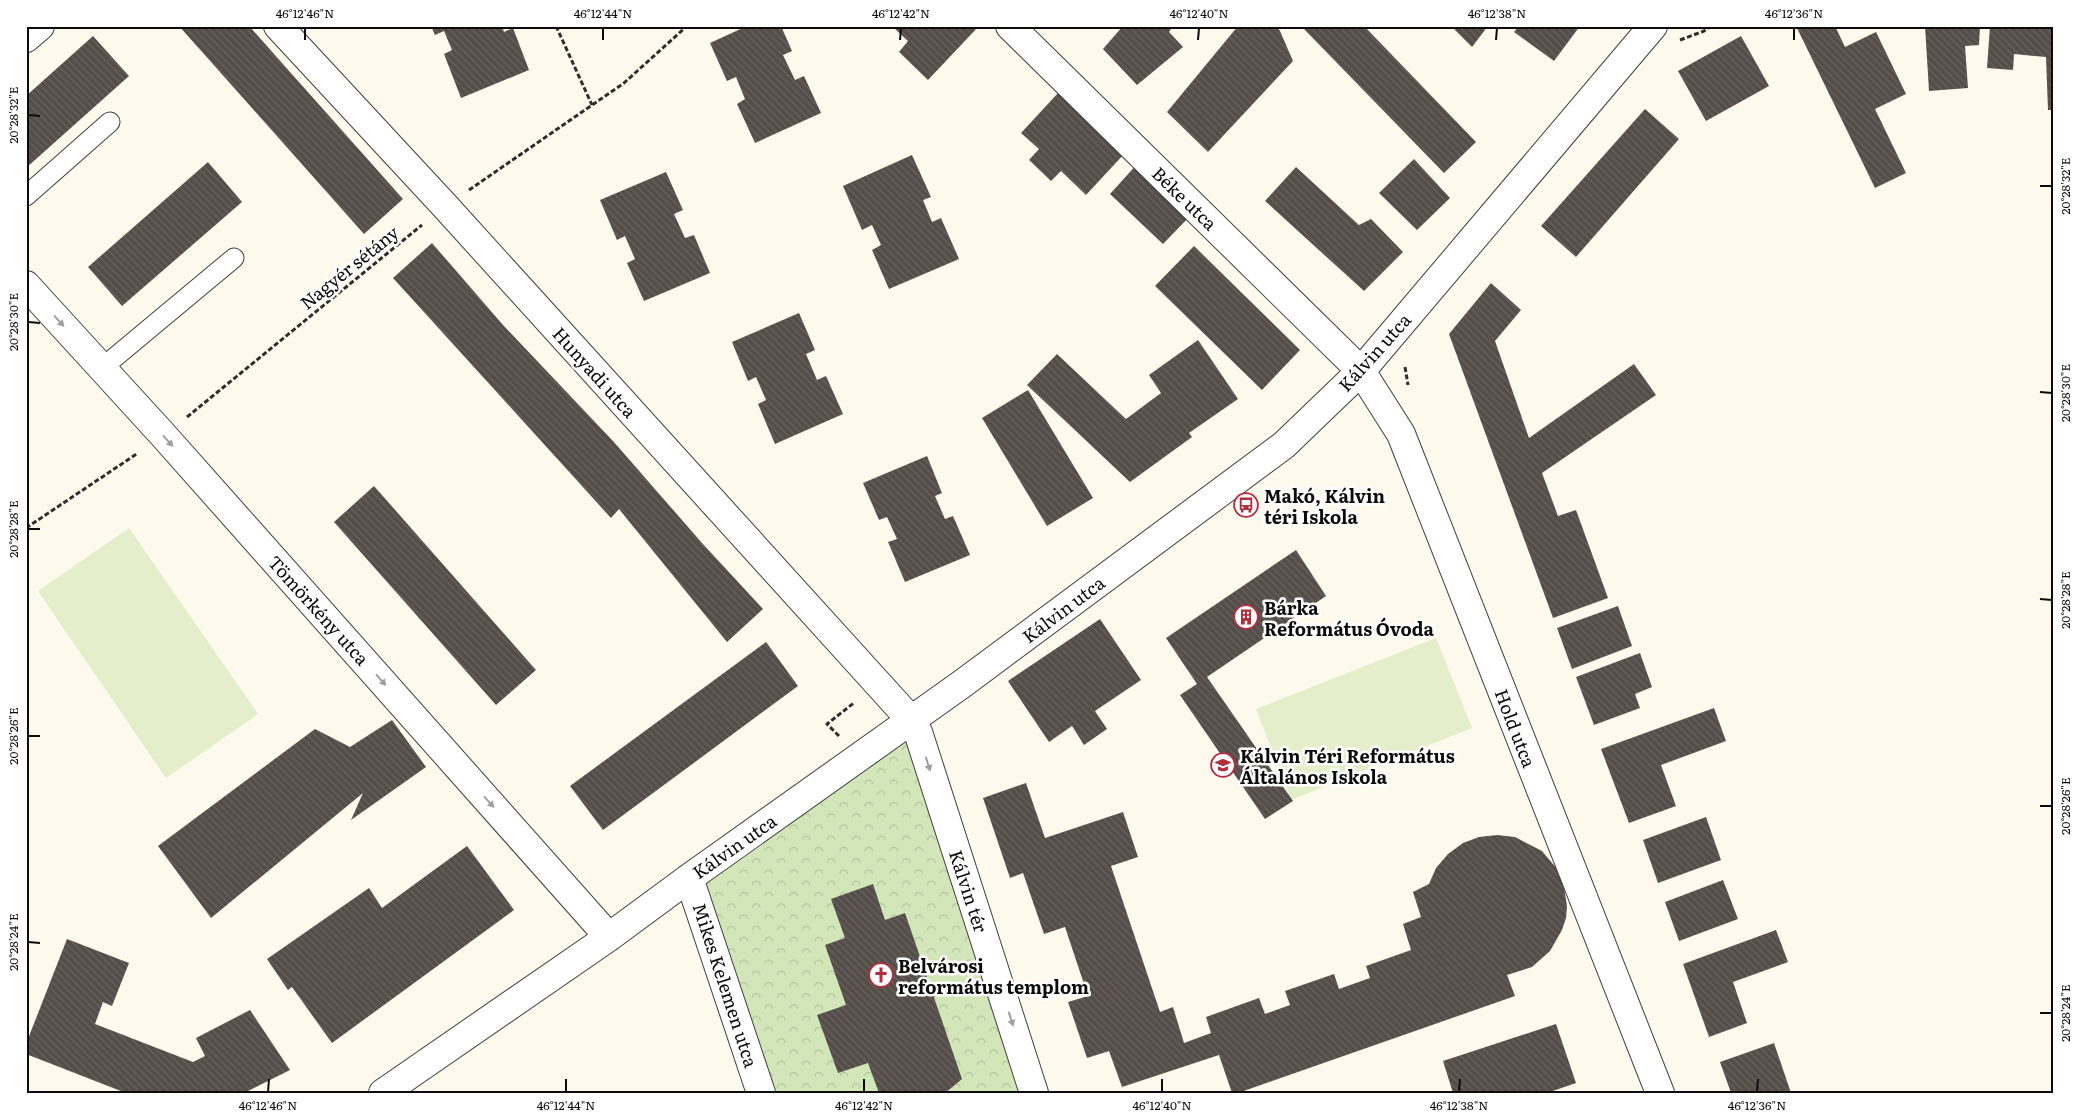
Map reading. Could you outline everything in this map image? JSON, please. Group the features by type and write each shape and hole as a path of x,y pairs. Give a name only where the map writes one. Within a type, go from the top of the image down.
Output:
{"street":[{"path":"26,38 40,26"},
{"name":"Hunyadi utca","path":"278,26 445,206 910,719"},
{"name":"Béke utca","path":"1010,26 1360,371"},
{"name":"Kálvin utca","path":"383,1093 609,937 910,719 962,684 1284,445 1360,371 1653,26"},
{"name":"Tömörkény utca","path":"26,285 164,436 609,937"},
{"name":"Hold utca","path":"1360,371 1401,434 1660,1093"},
{"name":"Kálvin tér","path":"910,719 918,732 1034,1093"},
{"name":"Mikes Kelemen utca","path":"689,878 761,1093"}],"lane":[{"path":"26,196 110,122"},
{"path":"102,368 234,258"}],"path":[{"path":"556,26 592,105"},
{"name":"Nagyér sétány","path":"26,528 164,436 445,206 624,83 687,26"}],"green space":[{"path":"129,528 258,714 166,778 38,591"},
{"path":"1436,638 1472,728 1291,800 1256,709"},
{"path":"910,719 1034,1093 761,1093 689,878"}],"building":[{"path":"179,26 249,26 403,199 364,234"},
{"path":"431,26 502,26 504,32 513,28 529,70 461,98 444,54 452,50 444,31 435,35"},
{"path":"747,26 781,26 792,51 783,55 795,80 804,76 821,113 755,143 737,104 745,99 736,77 727,81 710,43"},
{"path":"892,26 979,26 928,80 899,52 908,41"},
{"path":"1123,26 1173,26 1169,32 1183,47 1137,85 1103,49"},
{"path":"1238,26 1276,26 1293,61 1208,152 1167,112"},
{"path":"1301,26 1364,26 1476,142 1444,173"},
{"path":"1451,26 1488,26 1472,47"},
{"path":"1519,26 1580,26 1554,61 1514,32"},
{"path":"1796,26 1835,26 1845,47 1876,32 1906,94 1875,109 1906,173 1875,188"},
{"path":"1925,26 1980,26 1979,45 1965,46 1968,88 1929,91"},
{"path":"1990,26 2054,26 2054,110 2048,110 2046,57 2014,54 2013,70 1987,68"},
{"path":"93,36 129,76 26,168 26,96"},
{"path":"1741,36 1769,86 1706,121 1678,71"},
{"path":"1059,92 1125,153 1086,195 1061,171 1051,181 1029,160 1039,149 1021,133"},
{"path":"1645,109 1679,139 1576,257 1541,226"},
{"path":"912,155 931,197 923,200 932,222 941,218 959,259 889,289 872,250 881,245 872,225 862,230 843,186"},
{"path":"1414,159 1450,198 1417,230 1379,193"},
{"path":"208,162 242,202 122,306 88,267"},
{"path":"1139,162 1193,213 1163,244 1110,194"},
{"path":"1296,167 1359,225 1371,219 1403,252 1364,291 1265,201"},
{"path":"666,172 683,210 674,214 685,238 694,235 710,273 644,301 627,263 635,259 625,236 617,240 600,200"},
{"path":"432,243 503,325 613,441 702,543 763,609 727,642 619,509 611,518 393,278"},
{"path":"1194,246 1300,350 1262,390 1155,286"},
{"path":"1491,283 1521,310 1495,341 1529,438 1634,364 1656,395 1542,473 1558,516 1576,510 1608,598 1553,618 1449,334"},
{"path":"799,313 815,350 806,354 817,380 826,376 843,414 775,444 758,404 766,400 756,377 748,381 732,342"},
{"path":"1198,340 1238,399 1189,433 1192,437 1130,482 1027,385 1057,354 1126,419 1161,393 1149,375"},
{"path":"1028,390 1093,498 1047,526 982,418"},
{"path":"927,456 942,493 935,496 945,519 953,516 970,555 905,582 888,542 897,539 887,517 879,520 863,483"},
{"path":"374,486 536,670 496,705 334,522"},
{"name":"Bárka Református Óvoda","path":"1296,550 1326,596 1207,677 1293,801 1265,819 1180,695 1197,684 1166,638"},
{"path":"1618,606 1632,646 1572,669 1557,628"},
{"path":"1100,619 1141,680 1095,711 1107,729 1084,745 1072,726 1049,742 1008,681"},
{"path":"766,642 798,686 603,830 570,786"},
{"path":"1640,653 1652,687 1635,694 1640,708 1594,725 1576,677"},
{"path":"1714,708 1726,741 1661,765 1676,806 1629,823 1601,749"},
{"path":"392,720 426,767 351,820 363,793 211,918 158,846 315,729 350,747"},
{"path":"1026,783 1045,838 1123,812 1138,857 1111,866 1160,1012 1173,1007 1184,1043 1211,1033 1206,1017 1259,998 1265,1014 1290,1005 1285,991 1334,974 1339,989 1370,978 1366,966 1411,950 1403,924 1421,917 1413,892 1429,884 1436,868 1448,854 1463,843 1479,837 1497,835 1515,837 1542,851 1558,870 1563,882 1567,906 1566,918 1562,930 1550,951 1532,967 1507,975 1515,996 1238,1093 1232,1093 1219,1055 1122,1087 1109,1051 1087,1058 1068,1002 1088,996 1065,927 1044,934 1023,873 1010,878 983,798"},
{"path":"1706,817 1721,860 1658,883 1643,840"},
{"path":"467,846 514,910 332,1043 292,987 288,990 267,959 369,888 382,908"},
{"path":"1723,880 1738,919 1679,941 1665,902"},
{"name":"Belvárosi református templom","path":"873,884 885,920 905,913 962,1079 945,1093 879,1093 868,1063 838,1073 817,1015 846,1005 825,945 845,938 831,899"},
{"path":"1776,930 1788,962 1733,982 1747,1023 1709,1037 1683,964"},
{"path":"67,939 129,963 112,1006 103,1002 95,1024 193,1062 205,1056 196,1038 250,1010 290,1070 244,1093 126,1093 26,1054 26,1044"},
{"path":"1556,1024 1576,1083 1547,1093 1453,1093 1443,1061"},
{"path":"1774,1043 1791,1093 1731,1093 1720,1062"}],"place":[{"name":"Makó, Kálvin téri Iskola","path":"1246,505"},
{"name":"Bárka Református Óvoda","path":"1246,617"},
{"name":"Kálvin Téri Református Általános Iskola","path":"1223,765"},
{"name":"Belvárosi református templom","path":"881,975"}]}
